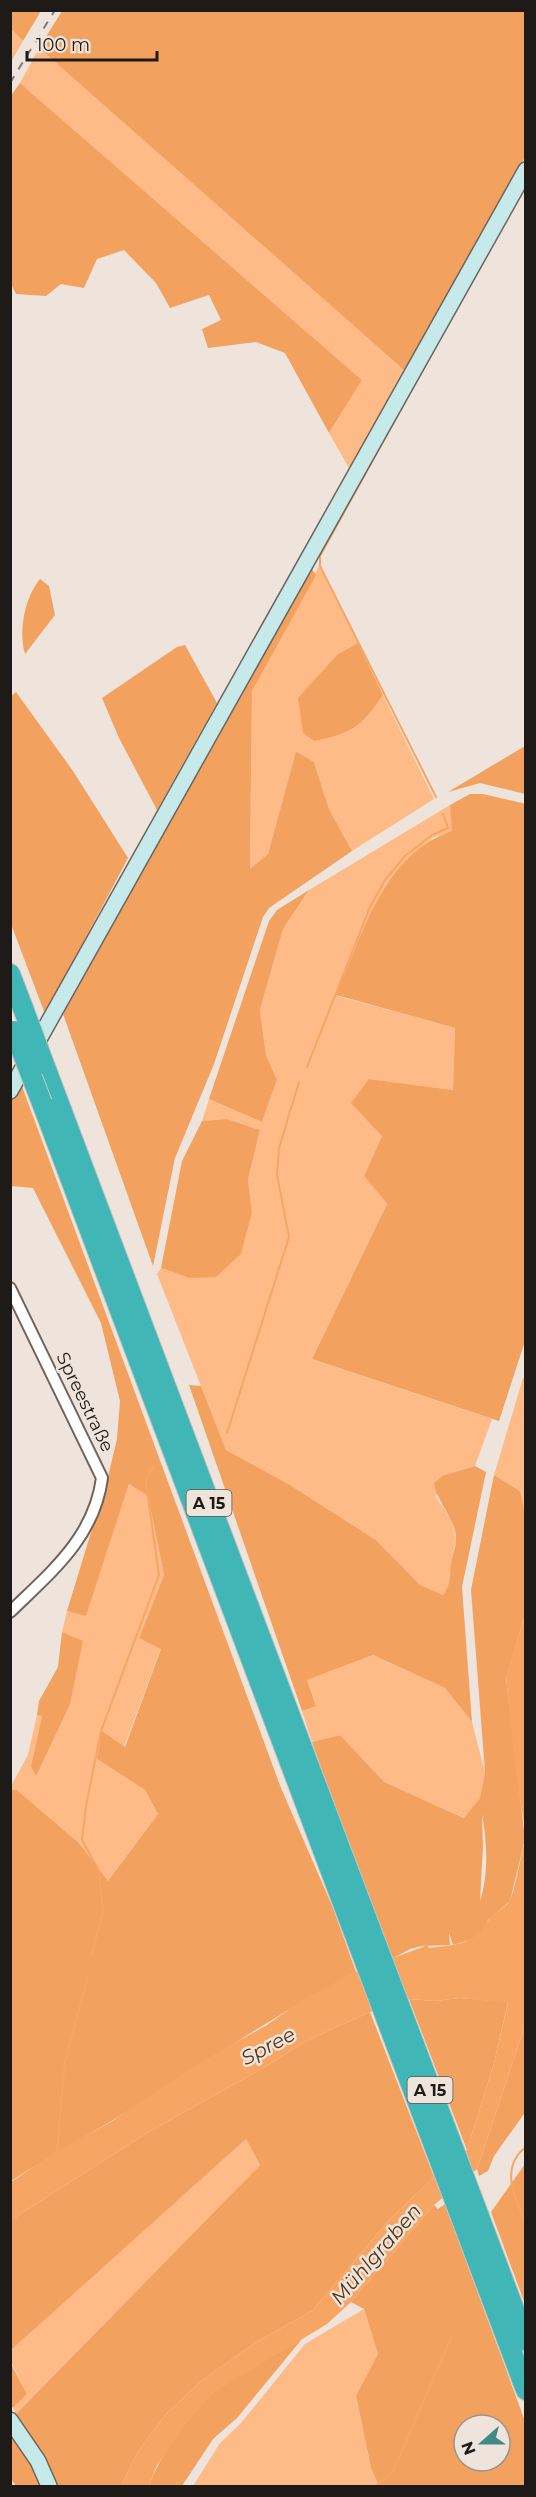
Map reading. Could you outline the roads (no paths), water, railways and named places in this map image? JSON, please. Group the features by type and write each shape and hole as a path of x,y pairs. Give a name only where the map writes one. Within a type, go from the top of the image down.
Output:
{"highway":[{"name":"A 15","path":"10,974 16,1020 42,1103 367,1946 486,2237 525,2341"},
{"name":"A 15","path":"16,1020 44,1064 367,1946 464,2227 525,2390"}],"street":[{"path":"10,1091 525,170"},
{"name":"Spreestraße","path":"10,1288 102,1478 83,1534 75,1548 10,1612"},
{"path":"10,2420 38,2461 50,2487"}],"water":[{"path":"525,1615 525,1829 516,1775 506,1677"},
{"path":"525,1840 525,2025 477,2169 434,2205 351,2302 327,2324 213,2393 184,2426 156,2467 149,2486 121,2486 137,2453 166,2414 201,2381 255,2343 313,2310 389,2220 434,2177 467,2150 494,2063 508,2003 459,1998 435,2001 409,1999 370,2012 306,2041 265,2067 147,2133 11,2220 11,2182 57,2151 111,2122 194,2066 267,2025 307,1997 356,1972 428,1945 429,1948 448,1946 470,1939 509,1902"}],"waterway":[{"path":"427,362 320,556 320,566 436,797"},
{"path":"307,1067 370,907 385,880 405,856 432,835 448,828 443,814"},
{"path":"227,1433 289,1237 277,1175 279,1148 299,1082"},
{"path":"91,1956 103,1912 99,1871 82,1840 86,1806 101,1731 159,1575 146,1483 148,1474 154,1466"},
{"path":"57,2151 65,2061 88,1976"},
{"path":"526,2147 518,2155 511,2174 514,2194 526,2223"},
{"path":"376,2486 393,2471 452,2336"}],"railway":[{"path":"10,83 55,10"}],"water label":[{"name":"Spree","path":"268,2046"},
{"name":"Mühlgraben","path":"376,2254"}]}
